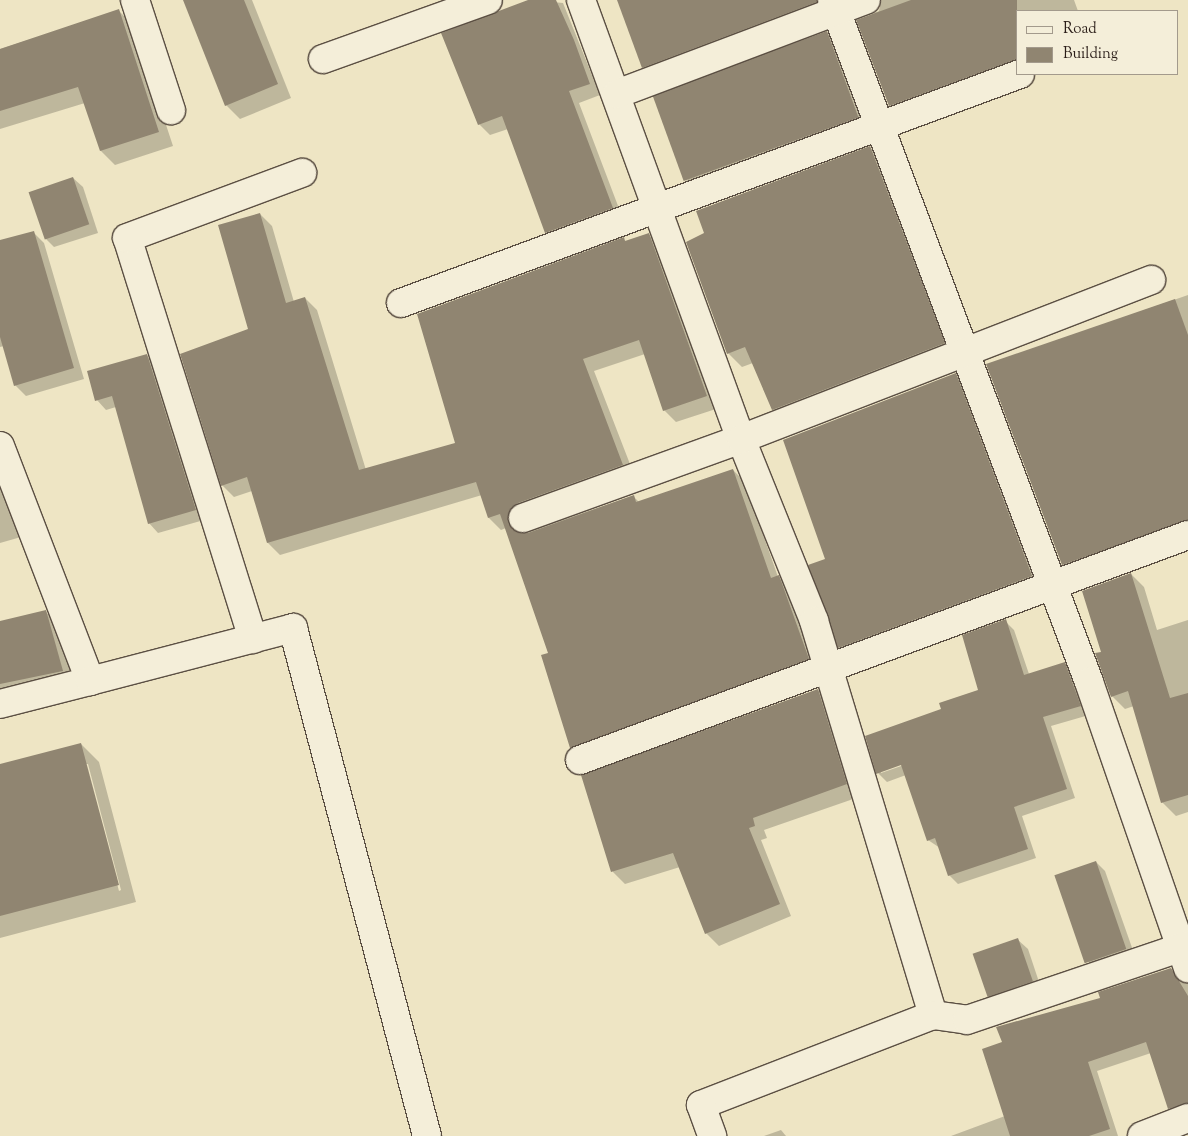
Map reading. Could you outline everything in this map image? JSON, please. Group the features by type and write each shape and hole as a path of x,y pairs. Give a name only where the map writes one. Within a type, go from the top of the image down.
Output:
{"street":[{"path":"135,0 171,110"},
{"path":"323,58 488,0"},
{"path":"581,0 742,439 814,621 933,1015"},
{"path":"617,94 834,6 866,0"},
{"path":"712,1136 702,1105 933,1015 967,1020 1186,954 1052,586 877,126 834,6"},
{"path":"401,302 658,210 877,126 1017,75"},
{"path":"253,639 127,238 302,173"},
{"path":"523,518 742,439 1151,280"},
{"path":"3,463 90,681"},
{"path":"580,760 828,671 1188,534"},
{"path":"0,704 293,628 427,1136"},
{"path":"1142,1136 1188,1118"}],"building":[{"path":"183,0 244,0 278,84 225,106"},
{"path":"528,0 556,0 574,40 590,84 569,91 613,208 545,233 502,116 478,125 441,33"},
{"path":"617,0 817,0 817,2 642,68"},
{"path":"911,0 1017,0 1016,59 889,106 856,20"},
{"path":"119,9 159,132 100,151 78,87 0,111 0,49"},
{"path":"827,31 858,117 684,181 652,95"},
{"path":"870,146 945,343 772,410 745,347 727,354 686,242 704,233 696,211"},
{"path":"73,177 89,224 45,240 29,192"},
{"path":"260,213 286,303 305,297 359,470 455,443 417,314 624,237 625,241 649,233 707,396 663,411 639,340 583,359 623,465 518,503 508,515 509,524 520,533 528,533 634,495 636,502 733,469 771,578 779,575 809,659 570,748 541,655 548,653 500,514 488,518 476,482 267,543 247,477 221,486 180,354 248,329 218,225"},
{"path":"34,231 74,368 14,386 0,337 0,240"},
{"path":"1175,299 1188,335 1188,520 1062,565 986,364"},
{"path":"147,354 196,510 148,524 112,396 95,401 87,371"},
{"path":"956,373 1032,576 838,648 808,565 825,559 783,440"},
{"path":"1131,573 1170,698 1188,693 1188,795 1161,803 1128,691 1111,697 1095,653 1101,652 1082,591"},
{"path":"46,610 63,671 0,684 0,621"},
{"path":"1006,619 1024,675 1065,662 1081,706 1043,717 1067,789 1014,807 1028,849 948,876 935,838 927,841 901,765 876,774 865,736 941,709 939,703 978,690 962,635"},
{"path":"818,689 847,784 753,818 755,826 749,828 780,904 705,934 673,853 611,872 581,775"},
{"path":"81,743 119,885 0,916 0,764"},
{"path":"1096,861 1126,949 1085,963 1054,875"},
{"path":"1018,938 1033,981 988,997 973,954"},
{"path":"1171,968 1188,996 1188,1103 1168,1109 1146,1042 1088,1062 1110,1129 1089,1136 1010,1136 982,1049 1002,1042 996,1027 1100,998 1098,992"}]}
